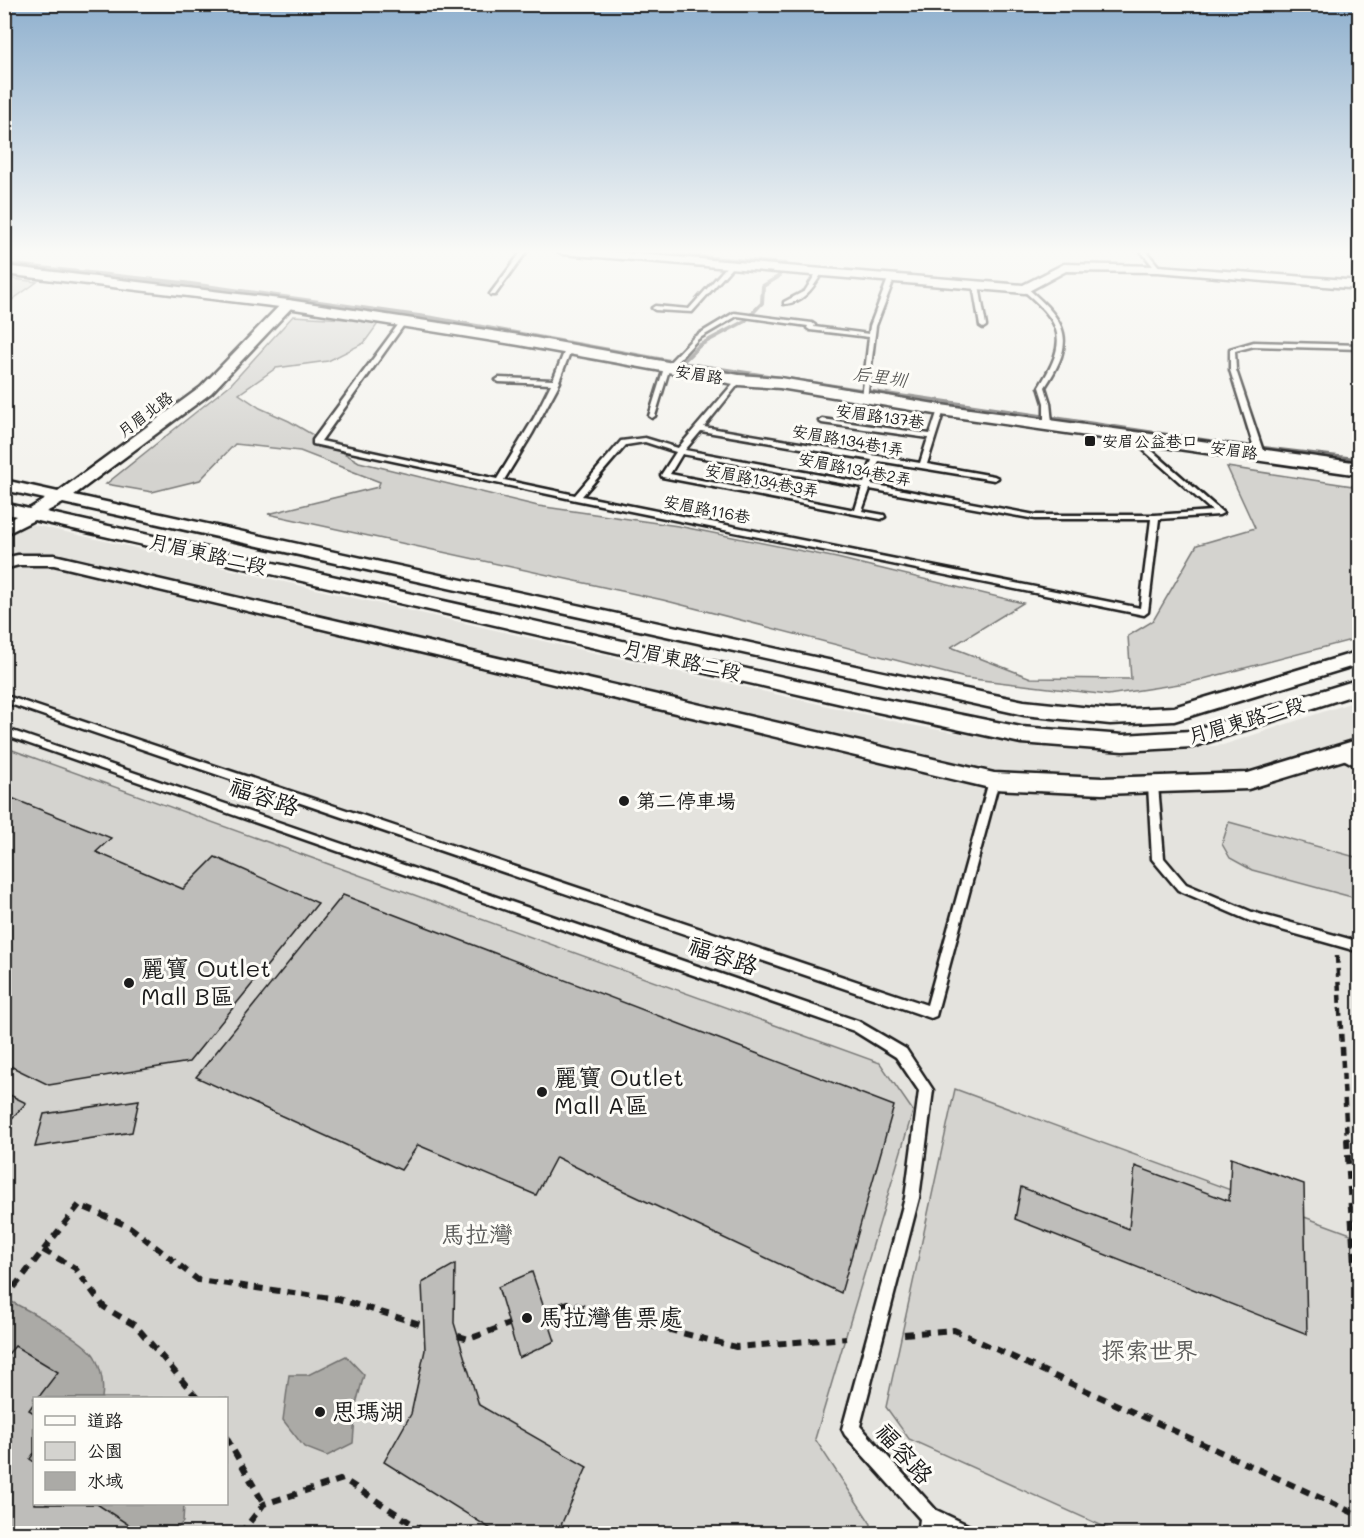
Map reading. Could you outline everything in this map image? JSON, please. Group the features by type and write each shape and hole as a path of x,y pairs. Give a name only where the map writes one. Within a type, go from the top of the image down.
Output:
{"street":[{"name":"月眉北路","path":"4,530 61,496 115,459 206,390 270,323"},
{"name":"安眉路","path":"408,323 666,369 1359,469"},
{"name":"月眉東路二段","path":"4,485 878,678 1024,708 1110,717 1174,714 1359,657"},
{"name":"月眉東路二段","path":"4,508 868,703 1021,735 1123,743 1192,739 1359,686"},
{"path":"4,564 18,560 54,560 994,781 1102,786 1248,782 1354,755"}],"lane":[{"name":"安眉路116巷","path":"402,323 316,441 576,498 1144,612 1155,517"},
{"path":"652,416 666,369 696,338 721,323"},
{"path":"797,323 812,325 810,328 872,336"},
{"path":"866,398 874,323"},
{"path":"1048,423 1047,403 1042,387 1055,369 1063,339 1058,323"},
{"path":"1260,454 1233,370 1232,350 1254,345 1359,347"},
{"path":"499,482 533,427 557,382 568,350"},
{"path":"499,380 557,382"},
{"path":"680,451 739,380"},
{"name":"安眉路137巷","path":"923,466 941,410"},
{"name":"安眉路137巷","path":"822,421 933,437"},
{"name":"安眉路134巷1弄","path":"698,428 994,478"},
{"name":"安眉路134巷2弄","path":"576,498 624,443 645,440 680,451 1035,517 1155,517 1219,513 1133,435"},
{"name":"安眉路134巷3弄","path":"680,451 665,475 881,517"},
{"path":"858,512 876,458"},
{"path":"4,698 931,1012 994,781"},
{"name":"福容路","path":"4,731 847,1023 858,1027 901,1053 926,1090 913,1187 850,1429 929,1525 968,1533"},
{"path":"1153,785 1158,859 1182,887 1250,916 1359,947"}],"path":[{"path":"1336,940 1359,1367"},
{"path":"4,1300 79,1205 130,1227 198,1280 338,1299 423,1325"},
{"path":"43,1250 75,1268 104,1307 136,1326 196,1397"},
{"path":"545,1312 567,1304 736,1347 846,1338"},
{"path":"458,1336 468,1339 509,1324"},
{"path":"904,1334 954,1330 1359,1516"},
{"path":"228,1440 264,1503"},
{"path":"240,1533 264,1503 342,1479 428,1533"}],"shaded area":[{"path":"4,518 911,725 1043,748 1142,753 1223,745 1359,700 1359,1533 5,1533"}],"green space":[{"path":"287,323 379,323 364,343 328,361 276,368 239,394 260,408 289,421 359,462 538,506 678,526 837,558 1023,603 951,647 1031,678 1131,679 1128,636 1153,621 1197,545 1255,528 1227,467 1359,487 1359,638 1192,682 1108,695 965,678 663,600 268,514 378,487 380,482 300,451 235,444 200,480 152,492 106,484 231,384"},
{"name":"馬拉灣","path":"4,747 880,1063 913,1111 815,1439 871,1524 870,1533 5,1533"},
{"path":"1229,822 1359,858 1359,899 1252,870 1230,858 1222,844"},
{"name":"探索世界","path":"955,1089 1359,1237 1359,1533 1118,1533 909,1439 886,1407"}],"water":[{"path":"4,1298 80,1342 95,1357 102,1378 102,1397 33,1397 33,1505 184,1505 183,1522 173,1533 5,1533"},
{"name":"思瑪湖","path":"346,1356 364,1375 356,1404 353,1443 327,1456 304,1447 283,1420 289,1375 308,1375"}],"building":[{"name":"麗寶 Outlet Mall B區","path":"4,795 111,838 96,852 183,889 215,857 318,903 189,1062 49,1085 4,1063"},
{"name":"麗寶 Outlet Mall A區","path":"343,895 894,1106 841,1293 556,1157 536,1195 418,1145 401,1170 196,1077"},
{"path":"4,1092 26,1103 4,1127"},
{"path":"139,1100 132,1132 35,1147 44,1114"},
{"path":"1231,1158 1304,1184 1307,1334 1015,1219 1021,1187 1129,1229 1135,1166 1229,1201"},
{"path":"455,1264 454,1323 479,1405 587,1467 557,1534 499,1534 384,1462 411,1414 425,1350 422,1283"},
{"name":"馬拉灣售票處","path":"532,1272 555,1341 519,1358 498,1287"},
{"path":"15,1346 58,1372 39,1397 33,1397 33,1404 29,1410 33,1412 33,1454 30,1459 33,1461 33,1505 99,1505 135,1529 132,1534 4,1534 4,1359"}],"waterway":[{"name":"后里圳","path":"459,323 681,363"},
{"path":"681,363 700,345 742,323"},
{"name":"后里圳","path":"681,363 920,399"},
{"name":"后里圳","path":"910,397 1226,444 1360,460"}],"place":[{"name":"安眉公益巷口","path":"1090,441"},
{"name":"第二停車場","path":"624,801"},
{"name":"麗寶 Outlet Mall B區","path":"129,983"},
{"name":"麗寶 Outlet Mall A區","path":"542,1092"},
{"name":"馬拉灣售票處","path":"527,1318"},
{"name":"思瑪湖","path":"320,1412"}]}
